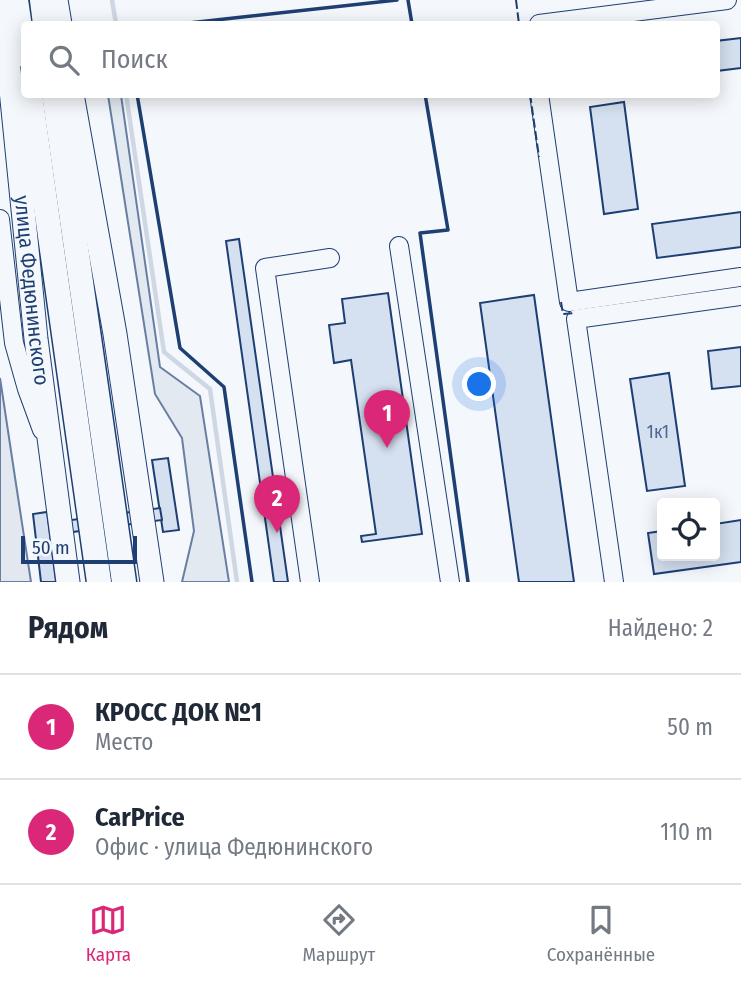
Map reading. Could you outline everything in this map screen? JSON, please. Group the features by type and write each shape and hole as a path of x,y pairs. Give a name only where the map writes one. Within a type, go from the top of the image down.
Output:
{"highway":[{"path":"16,0 21,34"},
{"path":"42,0 45,21"},
{"name":"улица Федюнинского","path":"31,98 99,582"},
{"path":"55,98 124,582"}],"main road":[{"name":"улица Федюнинского","path":"2,0 49,450 68,582"},
{"path":"56,0 60,21"},
{"path":"73,98 115,334 152,582"}],"street":[{"path":"562,21 727,0"},
{"path":"540,98 569,302 741,277"},
{"path":"0,219 14,343 49,450"},
{"path":"399,246 450,582"},
{"path":"310,582 265,268 330,258"},
{"path":"614,582 576,319 741,296"}],"shaded area":[{"path":"108,98 121,98 160,367 200,396 229,582 182,582 194,531 182,438 155,394"},
{"path":"0,378 16,484 31,582 0,582"}],"building":[{"path":"741,38 741,68 720,71 720,41"},
{"path":"624,102 638,209 604,214 590,107"},
{"path":"741,212 741,247 657,258 652,224"},
{"path":"239,239 288,582 274,582 226,241"},
{"path":"388,293 422,534 362,542 361,536 376,534 351,360 334,363 329,325 345,323 342,299"},
{"path":"534,295 574,582 519,582 480,303"},
{"path":"741,347 741,386 712,389 708,351"},
{"path":"669,373 685,486 647,491 630,379"},
{"path":"168,458 179,530 163,532 152,460"},
{"path":"160,508 162,520 50,535 49,523"},
{"path":"47,512 56,582 41,582 33,514"},
{"path":"741,520 741,562 654,574 648,533 657,532 657,561 720,561 720,523"}],"waterway":[{"path":"112,0 116,21"},
{"path":"127,98 164,352 210,389 237,582"}],"fence":[{"path":"516,0 519,21"},
{"path":"531,98 539,157"},
{"path":"561,302 563,314 575,313"}],"wall":[{"path":"207,21 397,0"},
{"path":"408,0 412,21"},
{"path":"138,98 180,348 224,387 252,582"},
{"path":"426,98 448,230 420,233 468,582"}],"place":[{"name":"КРОСС ДОК №1","path":"387,448"},
{"name":"CarPrice","path":"277,533"}]}
